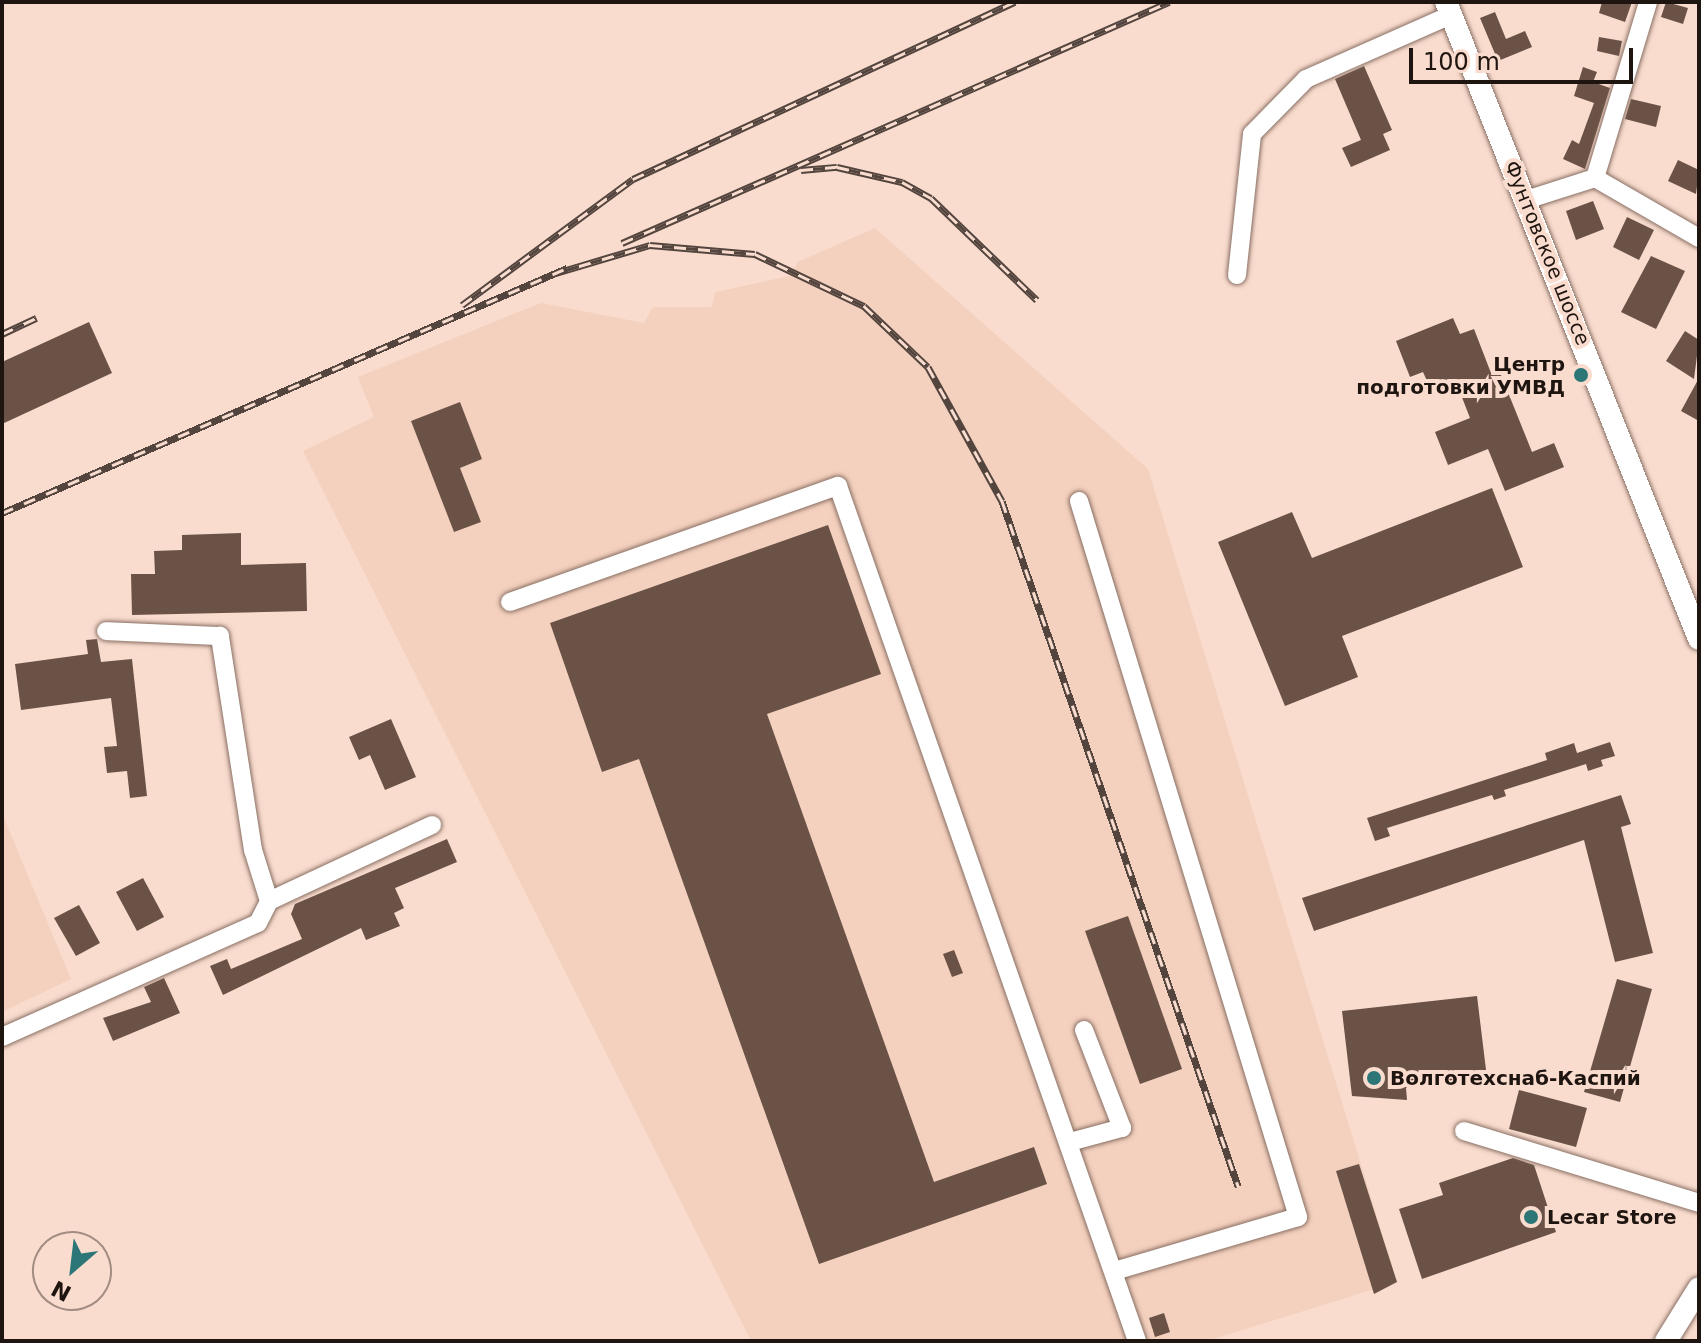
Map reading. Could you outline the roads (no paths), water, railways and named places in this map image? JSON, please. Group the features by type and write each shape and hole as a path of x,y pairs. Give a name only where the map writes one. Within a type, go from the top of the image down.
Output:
{"street":[{"path":"1595,178 1648,2"},
{"path":"1237,275 1252,134 1306,79 1448,8"},
{"name":"Фунтовское шоссе","path":"1448,8 1698,631"},
{"path":"1526,200 1595,178 1699,238"},
{"path":"510,602 838,486 1070,1142 1137,1341"},
{"path":"1079,501 1298,1217 1115,1271"},
{"path":"106,631 220,636 253,850 269,901"},
{"path":"2,1037 258,923 269,901 432,825"},
{"path":"1070,1142 1122,1128 1084,1030"},
{"path":"1464,1131 1699,1203"},
{"path":"1666,1341 1699,1288"}],"railway":[{"path":"462,305 633,179 1015,2"},
{"path":"622,243 1169,2"},
{"path":"801,170 837,167 902,182 931,198 1037,300"},
{"path":"556,273 650,245 755,254 864,306 928,367 1002,501 1238,1186"},
{"path":"2,513 567,268"},
{"path":"2,334 36,318"}],"place":[{"name":"Центр подготовки УМВД","path":"1581,375"},
{"name":"Волготехснаб-Каспий","path":"1374,1078"},
{"name":"Lecar Store","path":"1531,1217"}]}
